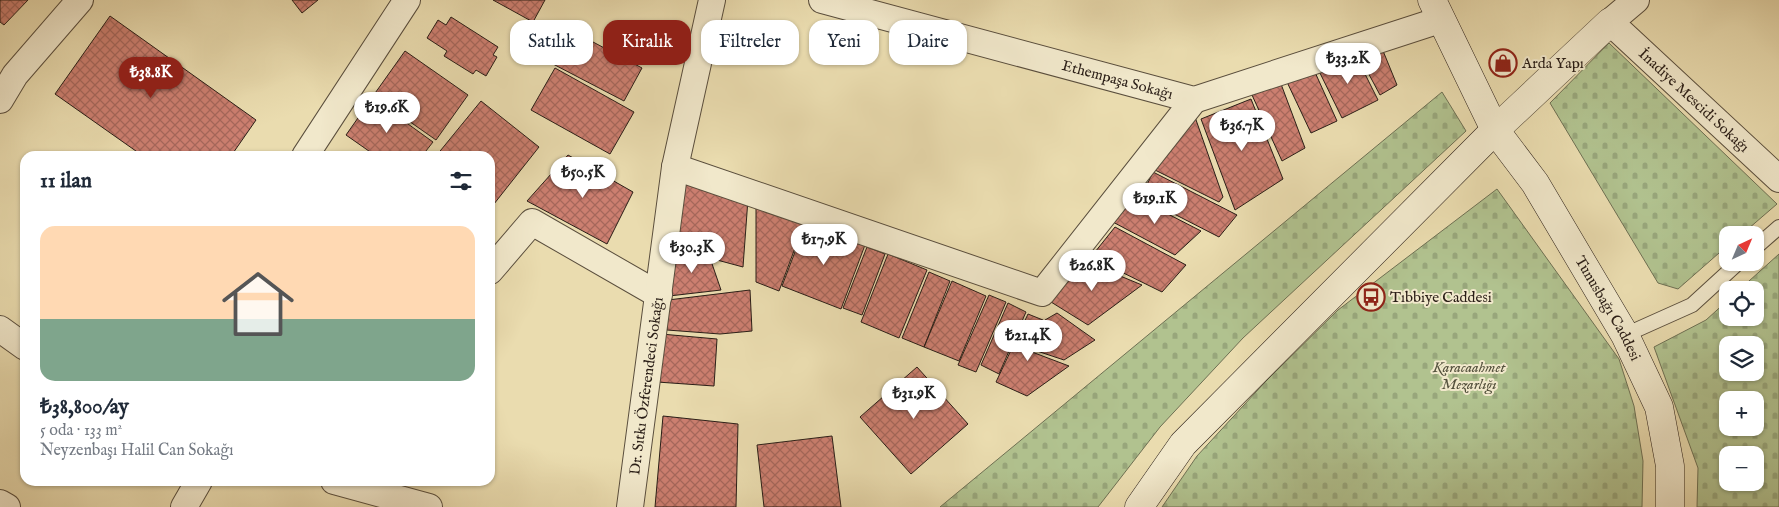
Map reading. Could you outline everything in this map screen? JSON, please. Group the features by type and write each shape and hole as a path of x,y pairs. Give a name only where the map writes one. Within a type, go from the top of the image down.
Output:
{"main road":[{"name":"Tunusbağı Caddesi","path":"1436,10 1495,130 1535,183 1625,335 1659,407 1670,466 1670,507"},
{"path":"1139,507 1183,444 1495,130 1610,22"}],"street":[{"path":"0,100 15,75 80,0"},
{"path":"308,151 407,0"},
{"name":"Dr. Sıtkı Özferendeci Sokağı","path":"630,507 675,167 712,0"},
{"name":"Ethempaşa Sokağı","path":"822,0 1194,100 1436,10"},
{"path":"1610,22 1636,0"},
{"name":"İnadiye Mescidi Sokağı","path":"1610,22 1779,179"},
{"path":"675,167 1042,293 1194,100"},
{"path":"495,266 532,222 659,295"},
{"path":"0,329 20,344"},
{"path":"184,507 196,486"},
{"path":"352,486 429,507"},
{"path":"0,503 7,507"}],"lane":[{"path":"1764,240 1779,227"},
{"path":"1625,335 1692,305 1729,271"}],"green space":[{"path":"1609,43 1777,204 1751,226 1719,226 1719,253 1678,289 1658,283 1550,103"},
{"path":"1442,92 1466,131 1243,338 1160,427 1098,507 940,507"},
{"name":"Karacaahmet Mezarlığı","path":"1497,189 1619,359 1634,406 1643,461 1642,507 1162,507 1197,456 1267,380 1338,310"},
{"path":"1779,254 1779,507 1697,507 1698,468 1654,347 1706,320 1719,308 1719,326 1764,326 1764,281 1749,281 1760,271 1764,271 1764,268"}],"building":[{"path":"0,0 28,0 4,25 0,22"},
{"path":"292,0 318,0 302,13"},
{"path":"493,0 545,0 534,20 529,20"},
{"path":"110,16 256,120 234,151 136,151 55,94"},
{"path":"451,17 498,47 493,55 497,57 486,76 476,70 473,74 444,56 447,51 427,38 438,20 446,25"},
{"path":"1379,41 1397,85 1380,95 1357,52"},
{"path":"593,42 603,47 603,65 636,65 642,68 624,101 555,65 593,65"},
{"path":"405,51 468,95 436,140 373,96"},
{"path":"1354,52 1378,100 1342,118 1318,69"},
{"path":"555,68 634,112 610,154 531,110"},
{"path":"1314,70 1337,121 1311,133 1287,82"},
{"path":"1281,84 1305,148 1282,161 1252,95"},
{"path":"372,98 433,142 426,151 369,151 346,135"},
{"path":"1251,99 1283,179 1235,210 1201,119"},
{"path":"481,101 539,147 495,203 495,151 440,151"},
{"path":"1195,117 1223,197 1219,202 1151,168"},
{"path":"568,155 633,192 607,244 527,201"},
{"path":"1153,172 1237,215 1219,237 1141,197"},
{"path":"679,174 748,199 743,267 717,260 713,244 674,239"},
{"path":"1131,195 1201,231 1175,255 1111,221"},
{"path":"756,205 804,224 779,291 756,282"},
{"path":"806,223 865,245 841,309 782,286"},
{"path":"1115,227 1186,265 1162,292 1091,257"},
{"path":"867,247 885,254 862,315 843,308"},
{"path":"671,252 708,252 721,290 669,296"},
{"path":"888,254 927,270 899,338 861,322"},
{"path":"1079,259 1142,285 1088,325 1051,302"},
{"path":"929,272 950,281 924,347 902,338"},
{"path":"952,281 986,296 959,361 924,347"},
{"path":"750,290 752,331 720,334 667,330 668,300"},
{"path":"989,295 1006,302 976,372 958,365"},
{"path":"1008,303 1026,312 999,374 981,365"},
{"path":"1057,313 1095,340 1064,360 1034,350 1045,320"},
{"path":"1028,314 1043,320 1032,352 1069,366 1027,396 996,382"},
{"path":"661,334 717,339 714,386 657,382"},
{"path":"917,367 968,424 911,474 860,417"},
{"path":"663,416 738,424 736,507 655,507"},
{"path":"832,436 841,507 764,507 757,445"}],"place":[{"name":"Arda Yapı","path":"1503,63"},
{"name":"Tıbbiye Caddesi","path":"1371,297"}]}
